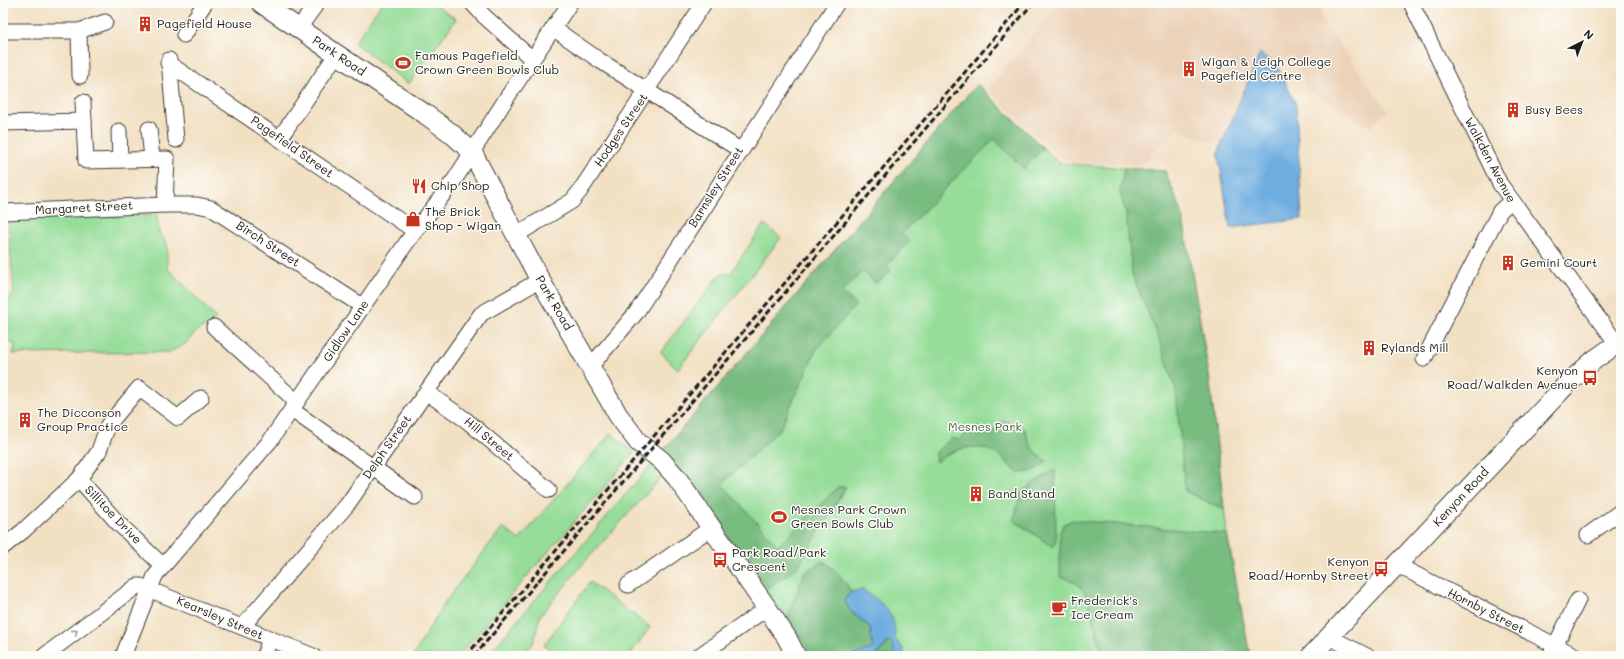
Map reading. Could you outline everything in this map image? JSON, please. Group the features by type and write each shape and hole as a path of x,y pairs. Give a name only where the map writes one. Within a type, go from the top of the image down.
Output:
{"main road":[{"name":"Park Road","path":"262,3 441,126 472,152 540,280 629,431 638,442 670,469 767,608 787,638 796,656"},
{"name":"Kenyon Road","path":"1311,656 1566,386 1594,360 1620,345"}],"street":[{"path":"184,35 205,3"},
{"path":"300,28 317,3"},
{"path":"472,3 532,60"},
{"name":"Gidlow Lane","path":"123,656 156,576 270,441 362,306 415,231 455,179 570,3"},
{"name":"Hodges Street","path":"516,235 572,201 648,91 704,3"},
{"name":"Barnsley Street","path":"590,367 636,313 740,150 837,3"},
{"name":"Walkden Avenue","path":"1411,3 1494,172 1511,201 1620,345"},
{"path":"3,31 78,31 105,22"},
{"path":"553,28 740,150"},
{"path":"78,31 80,76"},
{"path":"280,138 336,55"},
{"name":"Pagefield Street","path":"176,140 168,61 415,231"},
{"path":"83,102 86,162 167,159 166,204"},
{"path":"3,123 84,121"},
{"path":"149,129 152,159"},
{"path":"119,131 120,160"},
{"path":"1424,359 1500,211 1511,201"},
{"name":"Margaret Street","path":"3,212 166,204"},
{"name":"Birch Street","path":"166,204 197,205 211,208 362,306"},
{"name":"Delph Street","path":"242,627 347,505 481,314 540,280"},
{"path":"214,326 294,406 373,468 415,496"},
{"name":"Sillitoe Drive","path":"163,566 117,522 79,479 99,451 108,425 139,388 178,418 201,398"},
{"name":"Hill Street","path":"426,392 466,420 549,490"},
{"path":"3,547 23,531 79,479"},
{"path":"1588,535 1621,511"},
{"path":"628,585 712,528"},
{"name":"Hornby Street","path":"1397,565 1553,651 1576,656"},
{"path":"44,656 137,586 150,588"},
{"name":"Kearsley Street","path":"150,588 313,656"},
{"path":"1553,651 1578,600"},
{"path":"699,656 767,608"},
{"path":"1329,637 1367,656"},
{"path":"264,656 270,639"}],"shaded area":[{"path":"1060,3 1318,3 1324,23 1388,111 1371,127 1307,89 1294,55 1276,61 1260,52 1220,145 1176,129 1168,139 1141,164 1083,163 1061,160 987,89"}],"green space":[{"name":"Famous Pagefield Crown Green Bowls Club","path":"382,3 433,3 456,19 409,84 354,43"},
{"name":"Mesnes Park","path":"977,84 1059,163 1165,171 1182,213 1209,375 1227,534 1250,656 802,656 662,452"},
{"path":"977,84 1043,148 1024,169 994,139 902,233 910,241 887,265 891,271 876,284 863,271 842,292 856,305 816,350 780,429 722,484 778,546 838,487 846,487 797,568 768,588 662,452"},
{"path":"1124,168 1165,171 1182,213 1209,375 1224,510 1185,491 1176,391 1156,331 1132,275 1126,213 1120,193"},
{"path":"157,215 159,233 167,244 167,268 216,318 210,325 199,329 184,345 169,352 13,354 15,345 4,339 6,301 14,292 8,219"},
{"path":"764,224 781,238 677,370 661,352 720,274 730,274"},
{"path":"1004,421 1025,429 1032,448 1038,455 1047,461 1034,470 1019,473 994,452 977,447 960,449 936,462 935,452 952,438 959,440 976,426 990,435"},
{"path":"611,433 634,453 458,656 413,656 445,602 503,527 519,540"},
{"path":"651,465 660,479 582,565 540,616 534,642 523,656 487,656"},
{"path":"1055,470 1056,541 1053,547 1013,520 1022,493 1035,482"},
{"path":"1072,520 1227,534 1250,656 1103,656 1084,591 1075,583 1060,577 1060,532 1064,524"},
{"path":"823,561 846,583 851,592 844,600 852,613 870,627 873,648 852,656 809,656 809,650 788,617 804,573"},
{"path":"590,582 650,627 629,656 559,656 544,645"},
{"path":"890,640 894,650 894,656 877,656"}],"water":[{"path":"1260,53 1276,64 1296,104 1302,219 1230,228 1218,153"},
{"path":"863,590 882,604 891,615 895,630 894,638 903,649 903,656 894,656 894,650 890,640 876,656 852,656 873,648 870,627 852,613 844,600 851,592"}],"railway":[{"path":"466,656 1024,3"},
{"path":"474,656 1033,3"}],"place":[{"name":"Pagefield House","path":"145,24"},
{"name":"Famous Pagefield Crown Green Bowls Club","path":"403,63"},
{"name":"Wigan & Leigh College Pagefield Centre","path":"1189,69"},
{"name":"Busy Bees","path":"1513,110"},
{"name":"Chip Shop","path":"419,186"},
{"name":"The Brick Shop - Wigan","path":"413,219"},
{"name":"Gemini Court","path":"1508,263"},
{"name":"Rylands Mill","path":"1369,348"},
{"name":"Kenyon Road/Walkden Avenue","path":"1590,378"},
{"name":"The Dicconson Group Practice","path":"25,420"},
{"name":"Band Stand","path":"976,494"},
{"name":"Mesnes Park Crown Green Bowls Club","path":"779,517"},
{"name":"Park Road/Park Crescent","path":"720,560"},
{"name":"Kenyon Road/Hornby Street","path":"1381,569"},
{"name":"Frederick's Ice Cream","path":"1059,608"}]}
